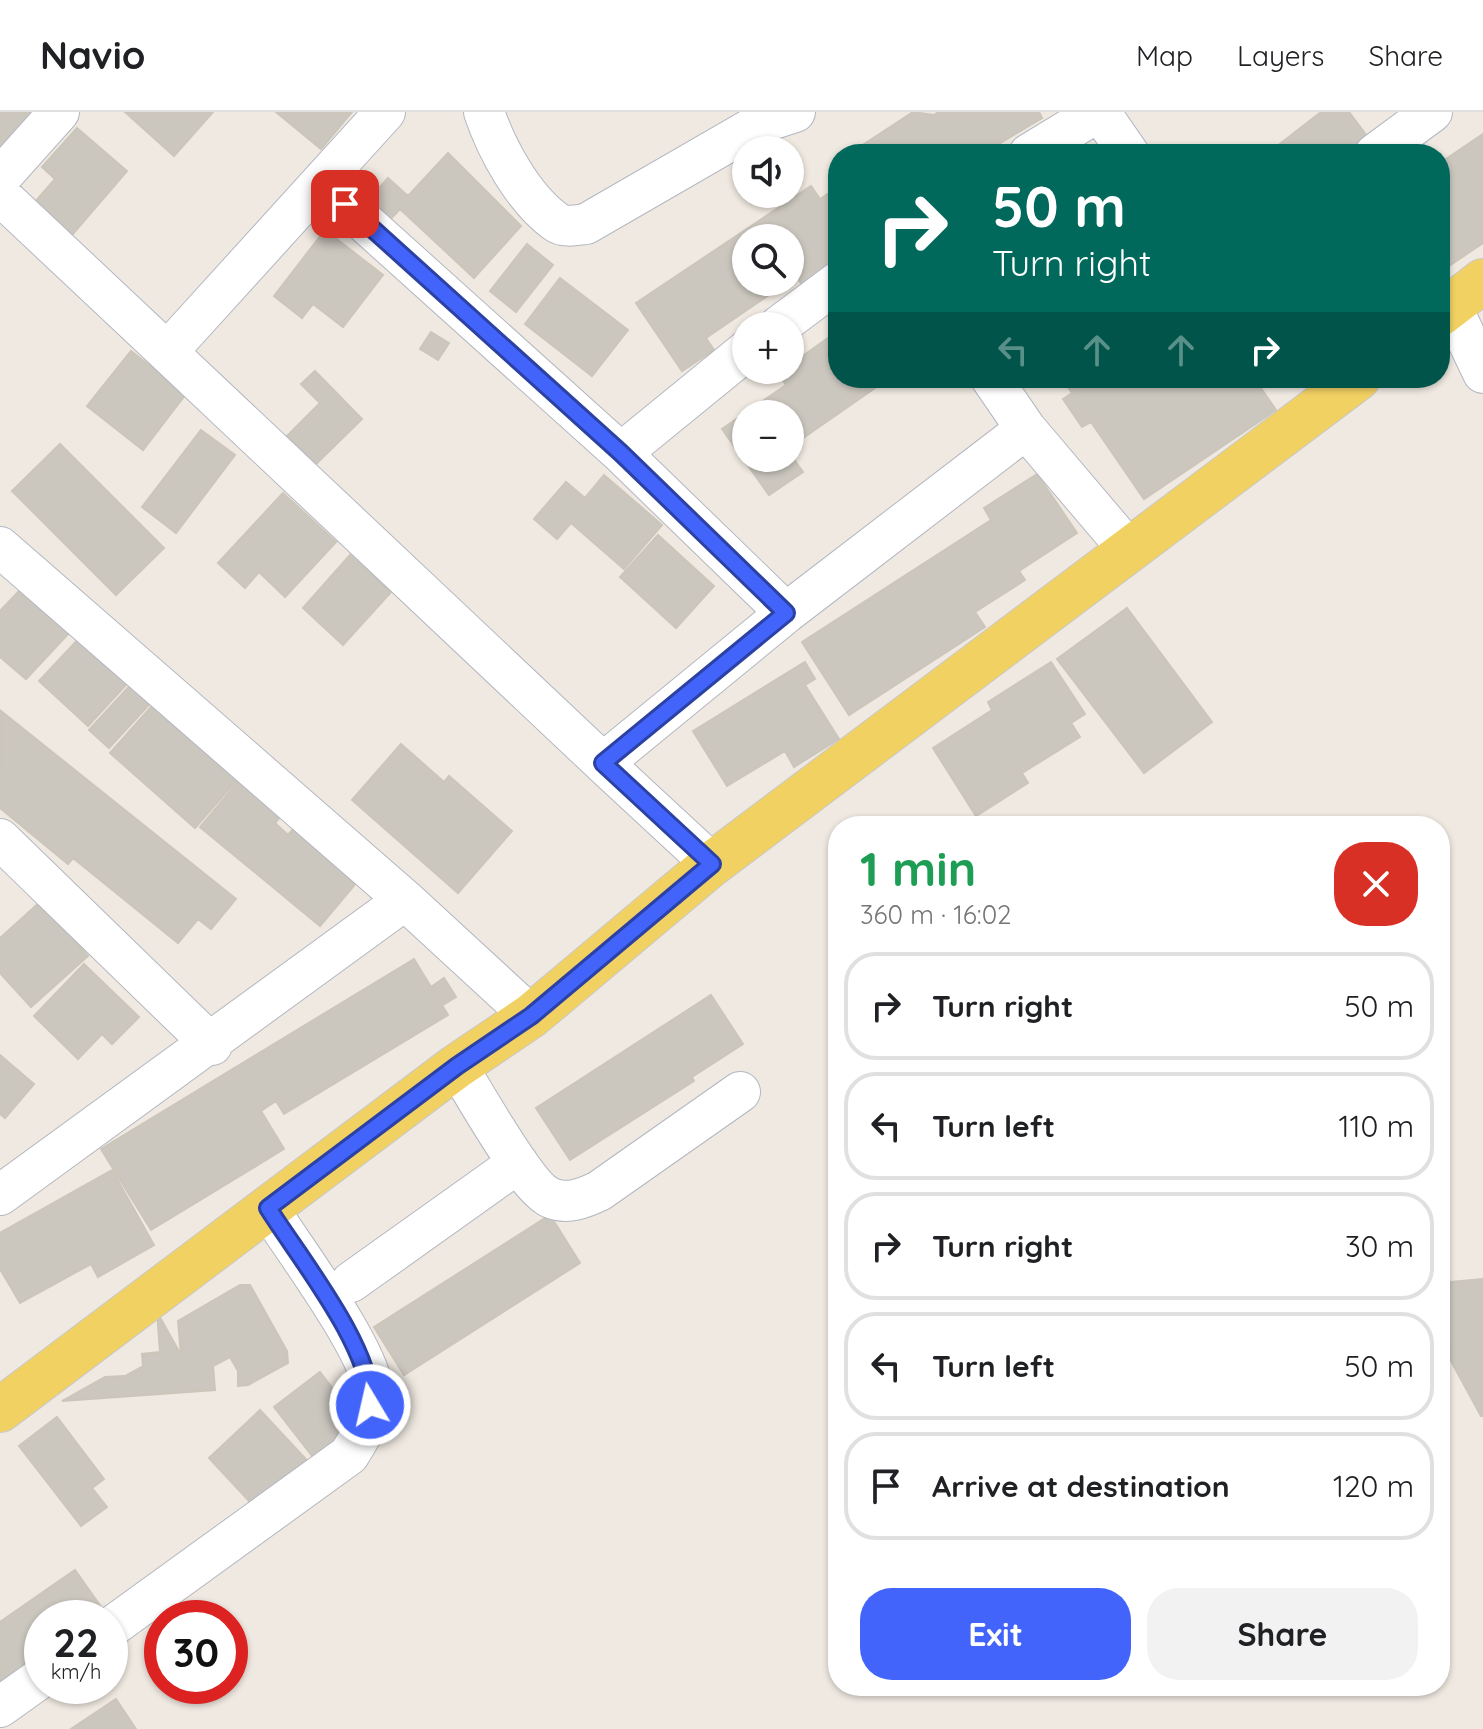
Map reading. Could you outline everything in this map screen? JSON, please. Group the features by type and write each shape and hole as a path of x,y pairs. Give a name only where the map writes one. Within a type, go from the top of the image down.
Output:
{"main road":[{"path":"0,1410 457,1066 531,1016 712,864 1127,548 1344,388"}],"street":[{"path":"0,178 59,112"},
{"path":"167,352 385,112"},
{"path":"484,112 494,140 520,183 557,223 572,226 586,224 771,116"},
{"path":"1046,144 1099,112 1122,144"},
{"path":"1389,144 1432,112"},
{"path":"322,184 621,453 786,613"},
{"path":"0,195 712,864"},
{"path":"798,312 828,289"},
{"path":"1458,300 1483,373"},
{"path":"621,453 732,362"},
{"path":"998,388 1026,429 1127,548"},
{"path":"603,763 786,613 1026,429"},
{"path":"0,547 405,900 531,1016"},
{"path":"0,839 212,1045"},
{"path":"0,1195 212,1045 405,900"},
{"path":"457,1066 518,1163 547,1197 579,1200 599,1191 740,1092"},
{"path":"351,1282 518,1163"},
{"path":"128,1615 349,1455 369,1424 372,1385 359,1351 268,1208"},
{"path":"0,1707 24,1690"}],"building":[{"path":"0,112 43,112 0,158"},
{"path":"125,112 213,112 174,156"},
{"path":"276,112 352,112 321,149"},
{"path":"913,112 934,115 939,112 1039,112 1042,118 999,144 864,144"},
{"path":"1321,112 1349,112 1373,144 1280,144"},
{"path":"77,128 127,171 59,250 21,218 55,179 42,167"},
{"path":"1483,134 1483,243 1450,265 1450,156"},
{"path":"448,153 521,226 474,278 400,209 385,225 364,205 388,178 408,196"},
{"path":"811,186 820,199 828,194 828,271 804,288 804,224 754,224 778,208 804,208 804,191"},
{"path":"325,230 383,275 343,327 313,304 302,318 274,296"},
{"path":"732,239 732,296 768,296 744,312 732,312 732,320 706,338 714,350 682,371 636,303"},
{"path":"527,244 553,265 516,312 490,291"},
{"path":"560,278 628,330 592,376 525,324"},
{"path":"431,332 449,343 438,360 420,349"},
{"path":"828,338 828,388 875,388 804,437 804,400 764,400 786,385 804,384 804,355"},
{"path":"131,351 186,394 143,450 87,406"},
{"path":"315,371 362,419 315,465 287,436 320,403 301,384"},
{"path":"1069,388 1261,388 1276,410 1144,499 1091,422 1082,427 1063,399 1072,393"},
{"path":"732,422 732,443 722,429"},
{"path":"201,430 235,455 176,533 142,507"},
{"path":"60,444 164,548 116,595 12,491"},
{"path":"753,472 803,472 769,495"},
{"path":"1037,474 1077,533 1019,571 1025,580 975,612 985,627 849,715 802,642 991,520 984,508"},
{"path":"604,475 662,525 624,569 571,523 557,539 534,519 566,482 585,498"},
{"path":"283,493 336,542 285,597 259,572 245,588 218,563"},
{"path":"658,535 714,586 676,628 620,577"},
{"path":"350,555 391,592 343,645 303,608"},
{"path":"21,589 69,633 26,679 0,657 0,611"},
{"path":"1127,608 1212,722 1144,773 1057,659"},
{"path":"86,631 135,675 88,726 39,681"},
{"path":"805,662 815,679 805,685 839,739 794,767 785,751 727,786 693,731"},
{"path":"1051,662 1085,714 1071,723 1080,737 1022,773 1028,783 976,816 933,748 992,710 988,702"},
{"path":"136,679 156,697 109,748 89,730"},
{"path":"159,698 243,773 195,828 110,753"},
{"path":"1,711 236,899 211,929 198,919 178,943 73,858 68,864 0,808"},
{"path":"401,744 444,782 449,776 512,831 458,893 352,800"},
{"path":"243,776 285,811 275,823 288,835 299,822 363,875 320,926 200,827"},
{"path":"40,902 88,956 31,1007 0,973 0,938"},
{"path":"414,959 448,1015 284,1114 276,1101 261,1111 284,1149 151,1230 101,1149"},
{"path":"84,964 139,1017 112,1044 102,1034 78,1059 34,1016"},
{"path":"444,978 456,997 443,1005 431,987"},
{"path":"711,995 743,1044 692,1077 694,1081 570,1160 536,1108"},
{"path":"0,1055 34,1084 5,1118 0,1114"},
{"path":"112,1170 154,1245 98,1277 91,1264 20,1303 0,1269 0,1233"},
{"path":"550,1215 580,1263 404,1375 374,1327"},
{"path":"1483,1279 1483,1416 1451,1361 1450,1282"},
{"path":"240,1285 250,1285 287,1351 288,1363 248,1385 238,1386 238,1371 230,1357 213,1366 215,1390 62,1401 105,1377 125,1376 143,1366 142,1354 160,1352 157,1312 181,1355 178,1321"},
{"path":"320,1372 365,1430 320,1466 274,1407"},
{"path":"260,1410 315,1469 264,1517 209,1458"},
{"path":"57,1417 104,1479 92,1488 107,1507 81,1526 19,1446"},
{"path":"75,1570 96,1600 32,1600"},
{"path":"24,1605 24,1693 0,1710 0,1622"},
{"path":"108,1704 119,1704 136,1729 71,1729"}],"route":[{"path":"345,204 621,453 786,613 603,763 712,864 531,1016 457,1066 268,1208 359,1351 372,1385 370,1405"}]}
